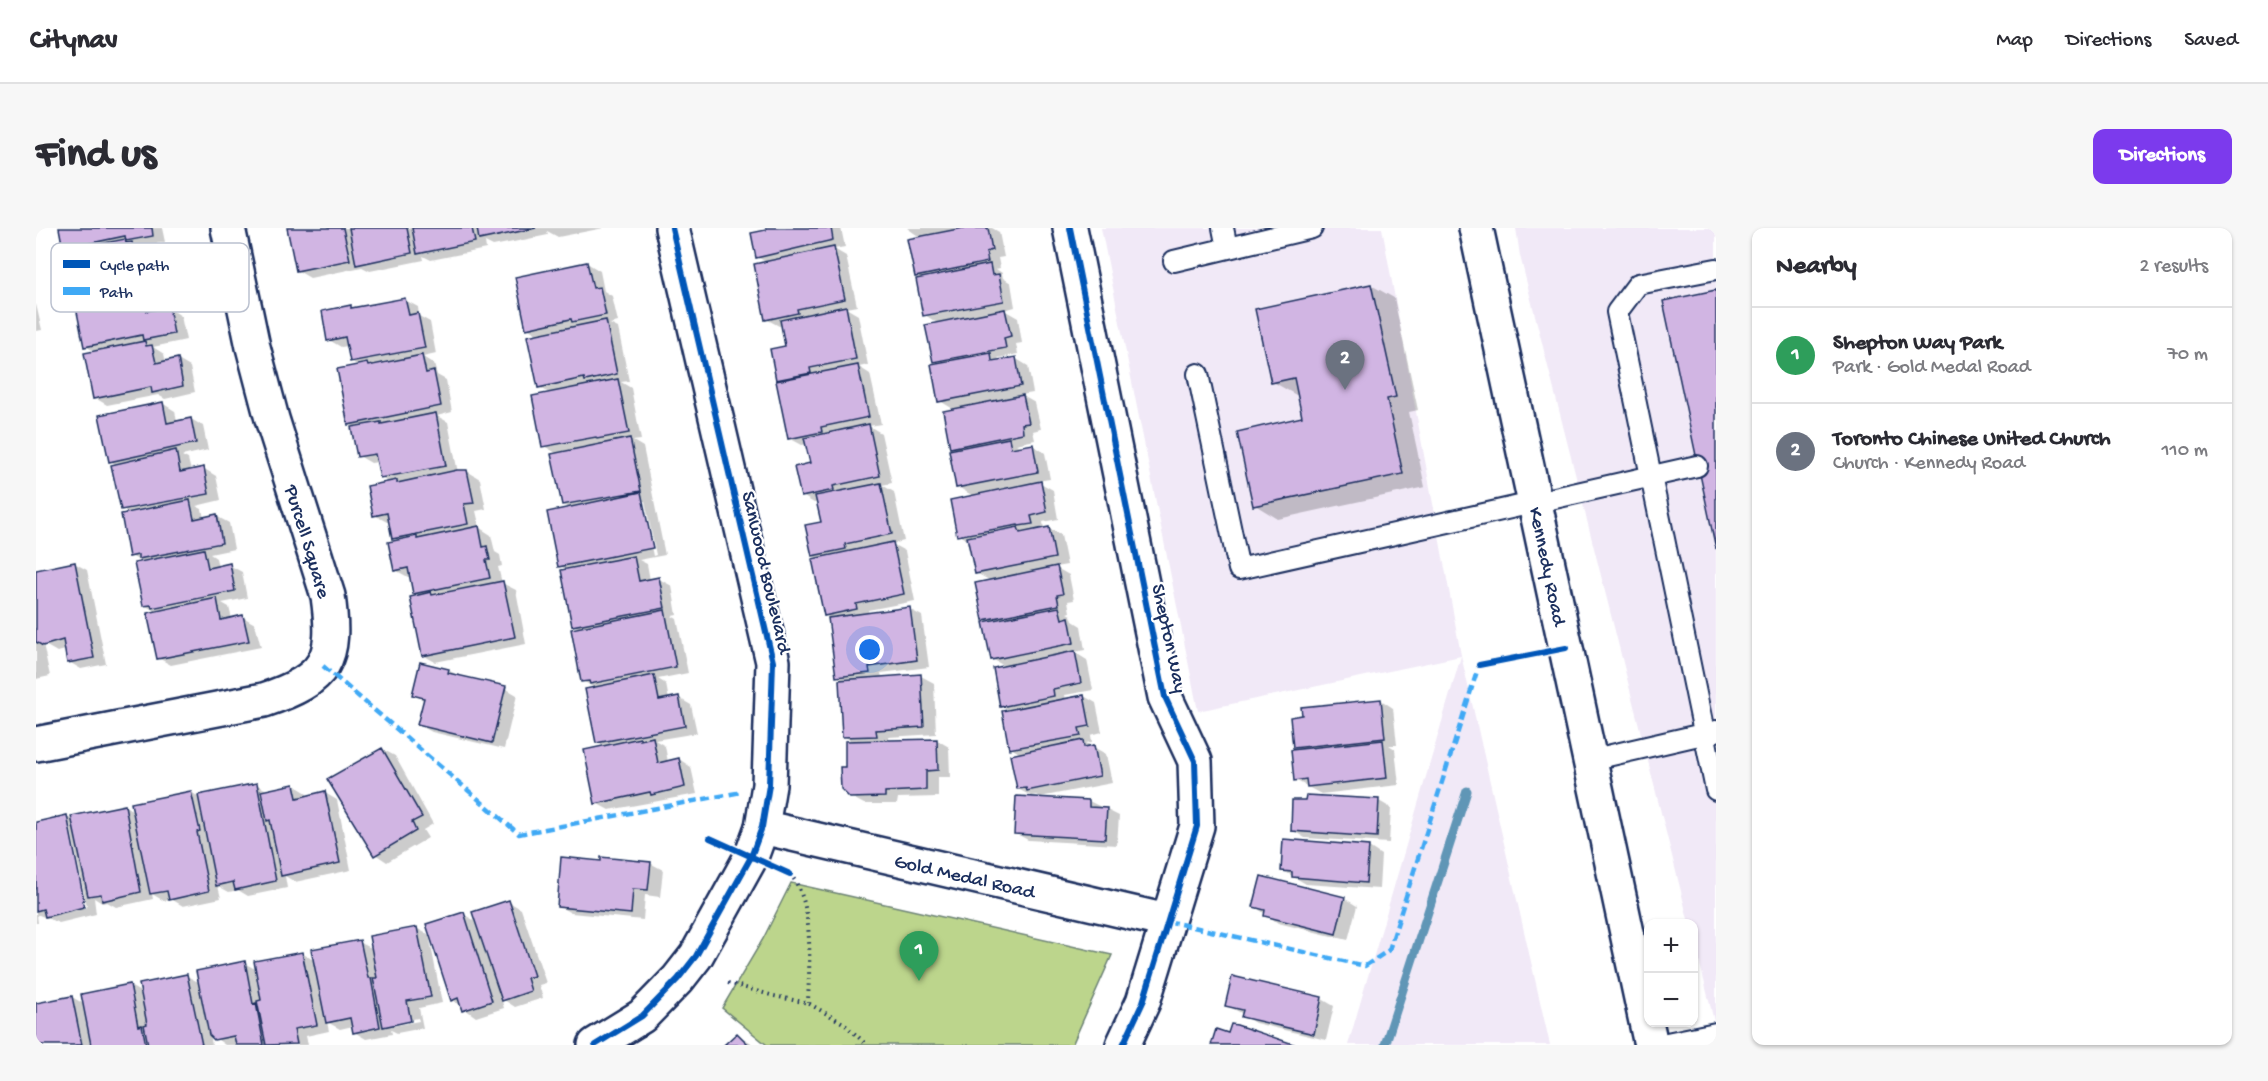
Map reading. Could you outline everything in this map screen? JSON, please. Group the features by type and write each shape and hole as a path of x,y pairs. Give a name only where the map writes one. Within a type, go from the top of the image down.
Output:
{"street":[{"name":"Purcell Square","path":"228,228 231,243"},
{"name":"Sanwood Boulevard","path":"595,1045 642,1016 696,956 751,856 762,827 769,785 773,662 672,228"},
{"name":"Shepton Way","path":"1070,228 1166,697 1195,761 1197,826 1143,1002 1123,1045"},
{"name":"Kennedy Road","path":"1476,228 1651,1045"},
{"name":"Purcell Square","path":"36,744 264,700 304,683 323,666 331,649 332,619 328,596 272,419 246,312"},
{"name":"Gold Medal Road","path":"762,827 1167,921"}],"lane":[{"path":"1223,228 1227,248"},
{"path":"1174,261 1309,228"},
{"path":"1716,269 1638,284 1617,312 1651,477 1710,732 1716,790"},
{"path":"1197,374 1239,569 1697,466"},
{"path":"1590,760 1710,732"},
{"path":"1657,1045 1716,1033"}],"path":[{"path":"751,856 790,873 797,882 806,911 809,960 808,1003"},
{"path":"688,966 728,983 808,1003 843,1023 867,1045"}],"shaded area":[{"path":"1101,228 1382,228 1461,655 1550,1045 1348,1045 1461,656 1198,711"},
{"path":"1516,228 1716,228 1716,1029 1698,956 1698,919 1688,919 1520,256"}],"green space":[{"path":"791,883 1112,955 1072,1045 767,1045 722,1008 763,939"}],"building":[{"path":"59,228 152,228 153,236 126,241 125,236 92,243 62,243"},
{"path":"287,228 343,228 350,260 296,271"},
{"path":"349,228 407,228 412,253 356,265"},
{"path":"412,228 472,228 475,242 417,254"},
{"path":"477,228 536,228 479,240"},
{"path":"766,228 831,228 833,240 756,258 751,233 766,230"},
{"path":"963,228 988,228 992,250 986,252 988,262 915,277 907,239"},
{"path":"125,239 126,243 105,243"},
{"path":"834,247 845,299 797,309 798,313 765,320 754,264"},
{"path":"587,262 593,288 600,287 606,315 572,322 571,319 526,329 515,277"},
{"path":"990,264 992,275 999,274 1004,301 923,316 916,279"},
{"path":"1371,284 1396,397 1387,399 1403,474 1253,506 1237,432 1302,417 1294,378 1271,383 1255,309"},
{"path":"1716,290 1716,549 1663,301"},
{"path":"405,298 409,315 418,313 425,348 350,362 345,337 327,341 322,311"},
{"path":"846,306 856,359 810,368 811,373 776,380 770,349 785,346 780,320"},
{"path":"1005,309 1011,336 1004,338 1006,348 933,362 925,325"},
{"path":"77,312 170,312 174,334 143,340 142,335 84,347"},
{"path":"606,320 617,374 585,381 584,378 538,388 527,336"},
{"path":"145,341 146,346 152,345 156,363 178,358 183,386 152,393 151,387 93,399 84,353"},
{"path":"991,353 992,361 1016,357 1021,386 938,402 931,364"},
{"path":"422,355 426,373 434,371 441,406 348,425 337,369 367,363 368,366"},
{"path":"858,365 869,417 821,427 822,432 788,439 776,381"},
{"path":"618,379 629,433 542,447 532,396"},
{"path":"1023,395 1029,423 1022,424 1023,433 950,448 943,411"},
{"path":"163,402 167,423 191,418 196,443 109,462 99,415"},
{"path":"436,413 446,466 380,478 375,454 357,457 351,427 381,422 381,424"},
{"path":"869,424 880,476 833,486 834,490 801,497 794,467 810,463 804,438"},
{"path":"630,438 641,491 562,505 551,454"},
{"path":"1009,438 1011,448 1033,444 1038,472 956,488 949,450"},
{"path":"176,450 180,472 204,467 209,494 121,510 111,465"},
{"path":"457,470 467,470 474,503 464,504 468,524 392,539 387,513 373,516 367,486 397,480 397,483"},
{"path":"1041,481 1047,512 1031,516 1033,524 957,536 950,500"},
{"path":"881,483 892,534 845,544 846,549 812,556 805,525 821,522 815,496"},
{"path":"641,492 653,548 558,567 547,512"},
{"path":"190,500 194,519 217,514 222,543 138,559 138,555 129,557 121,514"},
{"path":"479,526 483,547 487,546 490,560 486,560 490,578 413,594 408,568 394,571 388,542 417,536 417,539"},
{"path":"1018,527 1020,533 1049,527 1055,558 975,574 967,537"},
{"path":"893,542 904,594 856,604 857,609 824,616 812,559"},
{"path":"204,549 208,568 230,563 235,591 152,608 151,605 143,606 134,563"},
{"path":"634,556 639,581 659,577 665,608 572,626 561,570"},
{"path":"75,562 94,658 67,663 63,640 43,646 36,642 36,570"},
{"path":"1057,566 1063,594 1057,595 1059,605 983,620 975,583"},
{"path":"503,581 515,637 422,656 410,597"},
{"path":"217,598 221,620 243,615 249,641 157,659 147,613"},
{"path":"910,607 917,660 869,667 870,673 836,677 828,618"},
{"path":"1059,607 1062,619 1069,617 1074,643 991,660 983,622"},
{"path":"665,610 676,667 590,684 589,681 581,682 571,629"},
{"path":"1075,651 1081,683 1053,689 1054,696 1000,707 993,668"},
{"path":"420,662 449,669 448,673 506,686 492,743 417,725 424,698 412,695"},
{"path":"921,674 924,727 876,730 877,736 842,737 839,680"},
{"path":"654,675 659,700 679,696 685,726 596,743 585,689"},
{"path":"1084,695 1090,726 1079,728 1081,736 1009,749 1002,711"},
{"path":"1381,699 1385,738 1293,748 1290,717 1302,715 1301,707"},
{"path":"653,737 658,763 679,758 685,787 595,804 584,750"},
{"path":"937,739 938,770 926,771 926,790 885,792 885,797 850,798 841,789 840,767 845,767 845,741"},
{"path":"1083,740 1084,747 1094,745 1100,776 1027,791 1026,788 1017,789 1010,755"},
{"path":"1383,740 1387,778 1307,787 1306,779 1294,781 1291,750"},
{"path":"382,748 422,817 412,822 416,831 374,856 327,779"},
{"path":"257,783 276,881 235,890 233,882 216,886 198,795"},
{"path":"294,784 297,798 325,791 340,863 281,876 270,820 267,821 261,791"},
{"path":"191,791 209,891 169,900 167,891 150,894 131,803"},
{"path":"1306,795 1379,799 1377,837 1291,831 1292,800 1305,800"},
{"path":"1016,796 1089,800 1089,807 1107,808 1105,839 1014,834"},
{"path":"125,805 141,892 102,901 101,894 88,896 71,816"},
{"path":"67,815 84,907 45,917 43,909 36,911 36,822"},
{"path":"1283,839 1369,846 1366,883 1292,877 1292,872 1281,871"},
{"path":"561,857 601,861 601,857 651,862 648,890 633,889 631,914 557,907"},
{"path":"1261,876 1345,897 1336,934 1264,916 1265,910 1253,907"},
{"path":"509,900 534,976 527,978 531,991 502,1001 472,912"},
{"path":"464,912 492,1001 462,1011 458,998 451,1001 426,924"},
{"path":"417,927 431,997 407,1001 411,1021 383,1027 373,978 377,978 369,936"},
{"path":"360,940 368,978 371,978 380,1027 353,1033 350,1018 326,1023 311,949"},
{"path":"302,952 317,1025 294,1029 297,1044 266,1045 257,1001 261,1000 254,961"},
{"path":"245,961 264,1045 236,1045 234,1036 214,1040 209,1035 196,971"},
{"path":"187,974 202,1045 148,1045 144,1025 147,1024 139,984"},
{"path":"1232,976 1322,997 1314,1034 1241,1017 1243,1010 1225,1006"},
{"path":"130,984 138,1026 142,1025 146,1045 91,1045 81,994"},
{"path":"72,996 82,1045 36,1045 36,1003"},
{"path":"1231,1024 1296,1045 1211,1045 1216,1029 1228,1033"},
{"path":"737,1033 749,1045 724,1045"}],"waterway":[{"path":"1385,1045 1467,791"}],"marked path":[{"path":"1167,921 1365,966 1389,950 1479,665"},
{"path":"323,666 519,834 742,792"}],"cycle path":[{"path":"595,1045 642,1016 678,979 696,956 751,857 762,827 769,785 773,662 672,228"},
{"path":"1070,228 1165,697 1195,761 1197,826 1143,1002 1123,1045"},
{"path":"1479,665 1566,648"},
{"path":"710,838 790,874"}],"place":[{"name":"Toronto Chinese United Church","path":"1345,390"},
{"name":"Shepton Way Park","path":"919,981"}]}
